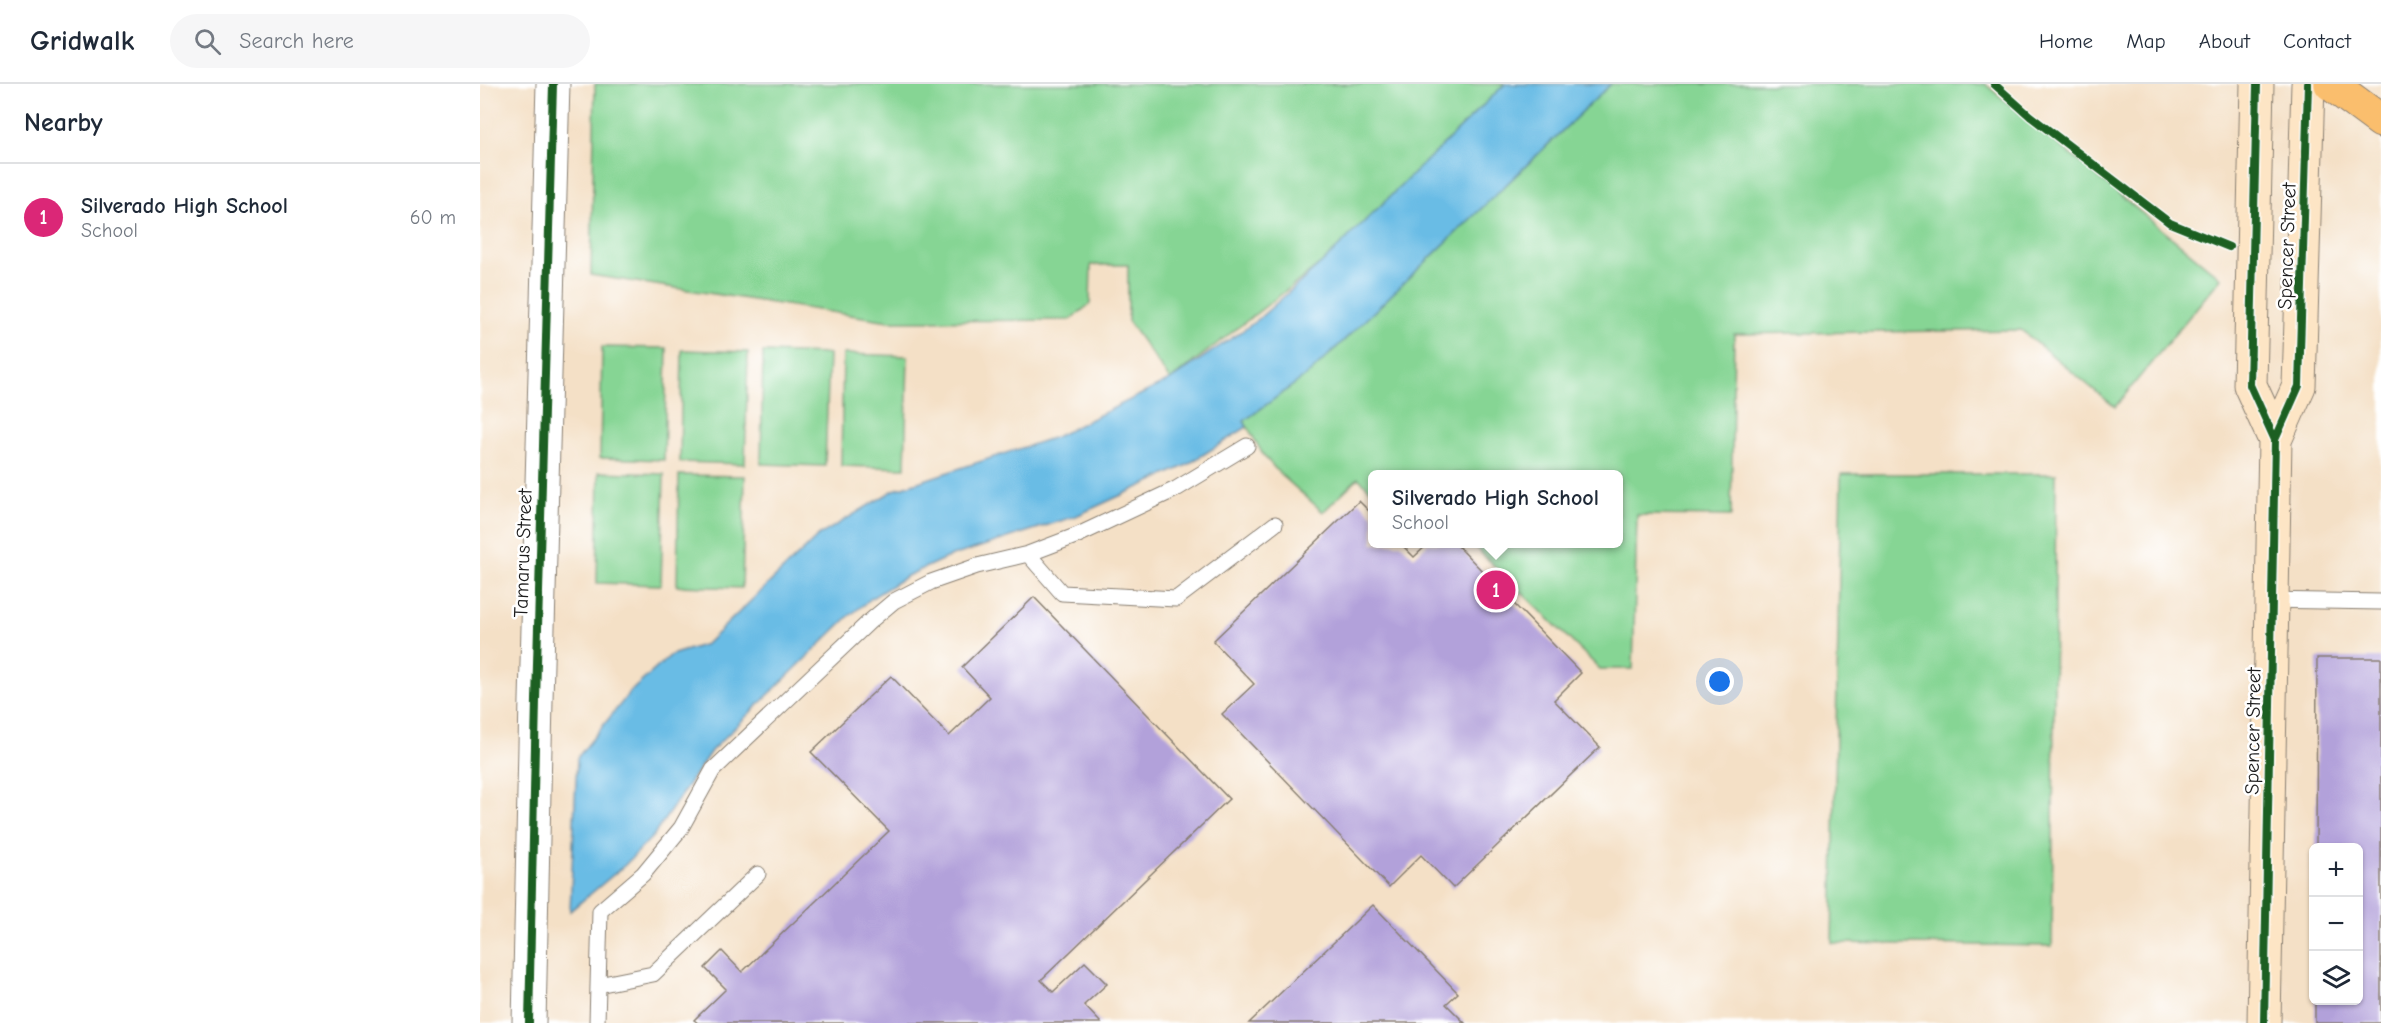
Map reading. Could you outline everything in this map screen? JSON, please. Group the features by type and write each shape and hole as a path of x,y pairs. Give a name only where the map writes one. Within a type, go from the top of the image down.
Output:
{"highway":[{"path":"2331,84 2381,121"}],"main road":[{"name":"Spencer Street","path":"2257,84 2250,385 2276,440"},
{"name":"Spencer Street","path":"2264,1023 2276,440 2299,386 2308,84"}],"street":[{"name":"Tamarus Street","path":"529,1023 536,676 554,84"}],"lane":[{"path":"597,1023 600,911 643,874 681,828 713,770 869,622 894,601 932,582 977,566 1028,554 1078,535 1176,489 1247,446"},
{"path":"1028,554 1062,593 1176,599 1275,524"},
{"path":"2272,600 2381,602"},
{"path":"598,985 653,974 758,874"}],"green space":[{"path":"595,84 1505,84 1322,263 1170,380 1128,321 1128,265 1091,265 1090,304 1070,320 889,321 591,275"},
{"path":"1611,84 1985,84 2221,278 2115,407 2021,330 1734,334 1731,516 1637,515 1633,669 1600,669 1476,548 1623,548 1623,470 1368,470 1368,487 1358,478 1323,512 1279,473 1264,456 1244,421 1311,372"},
{"path":"602,347 667,348 664,460 600,458"},
{"path":"682,350 748,352 745,464 680,462"},
{"path":"763,352 829,354 825,466 761,464"},
{"path":"843,354 908,356 905,468 841,466"},
{"path":"599,472 664,474 661,585 597,583"},
{"path":"1841,474 2056,474 2052,946 1832,943"},
{"path":"679,475 745,476 742,588 677,586"}],"water":[{"path":"1505,84 1611,84 1311,372 1244,421 1247,427 1187,465 1076,516 946,558 907,576 873,597 848,617 711,751 654,835 625,865 570,911 577,758 631,691 671,655 706,644 818,536 894,490 1055,437 1170,380 1255,322 1322,263"}],"building":[{"path":"1359,501 1368,510 1368,548 1405,548 1414,557 1424,548 1460,548 1581,673 1554,700 1600,747 1453,888 1421,855 1389,887 1222,714 1254,684 1213,641"},
{"path":"1034,597 1229,799 1041,980 1053,992 1085,962 1107,984 1084,1005 1101,1023 698,1023 694,1020 726,989 705,968 722,951 742,972 889,831 811,752 891,676 949,736 990,697 962,667"},
{"path":"2317,658 2381,658 2381,1023 2315,1023 2315,1005 2363,1005 2363,843 2316,843"},
{"path":"1373,905 1458,993 1446,1004 1465,1023 1249,1023"}],"cycle path":[{"path":"529,1023 553,84"},
{"path":"1994,84 2030,116 2170,223 2229,247"},
{"path":"2257,84 2250,385 2275,440"},
{"path":"2264,1023 2275,440 2299,386 2308,84"}],"place":[{"name":"Silverado High School","path":"1496,590"}]}
